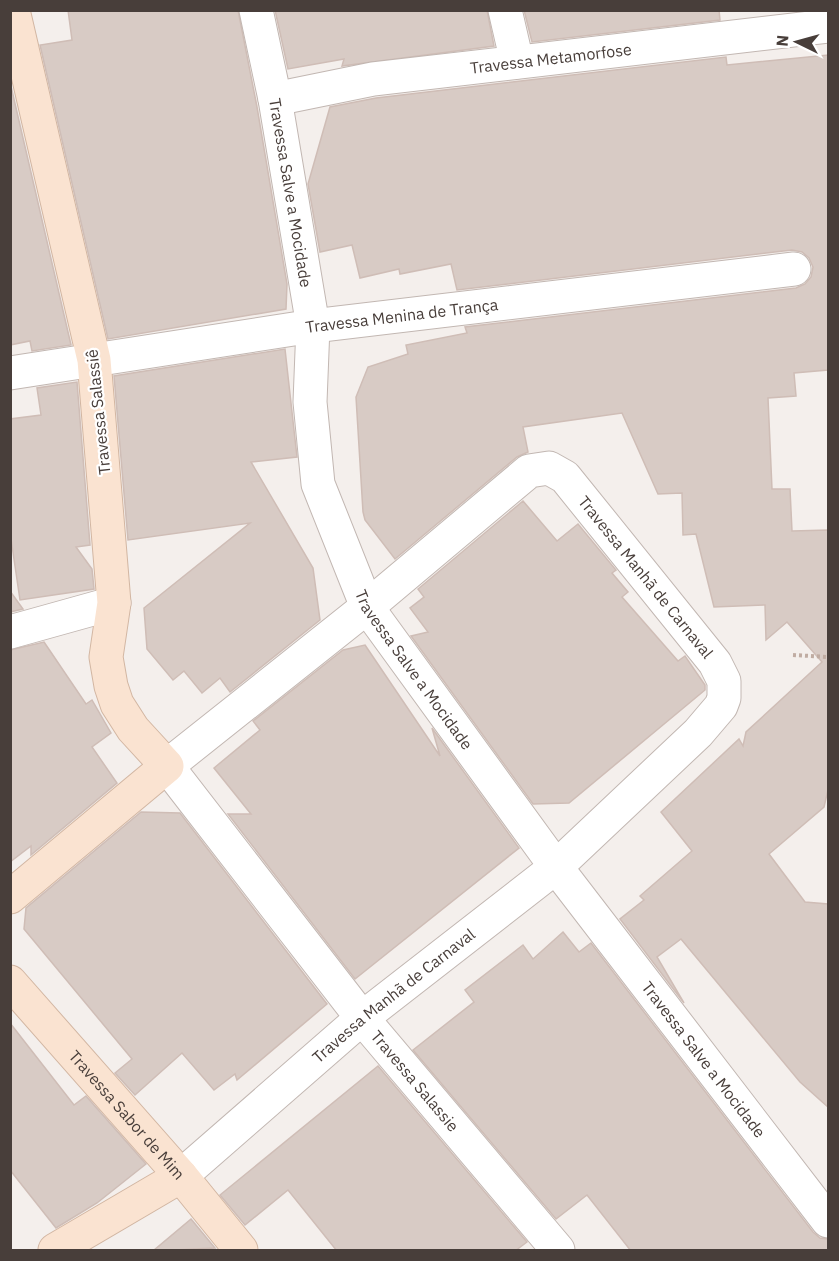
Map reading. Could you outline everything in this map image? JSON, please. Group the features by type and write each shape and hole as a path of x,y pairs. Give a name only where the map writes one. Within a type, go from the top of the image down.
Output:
{"street":[{"name":"Travessa Salassiê","path":"14,10 94,360 114,603 106,657 111,686 117,704 133,729 167,766"},
{"name":"Travessa Salve a Mocidade","path":"256,10 275,99 313,326 310,402 318,484 366,607 556,867 828,1221"},
{"path":"505,10 517,62"},
{"name":"Travessa Metamorfose","path":"275,99 373,79 517,62 746,22 828,26"},
{"name":"Travessa Menina de Trança","path":"10,373 313,326 794,269"},
{"name":"Travessa Manhã de Carnaval","path":"10,897 529,471 549,468 565,477 715,663 726,688 721,706 698,733 556,867 362,1018 181,1176 55,1251"},
{"path":"10,632 114,603"},
{"name":"Travessa Salassie","path":"167,766 362,1018 558,1251"},
{"name":"Travessa Sabor de Mim","path":"10,982 181,1176 241,1251"}],"path":[{"path":"793,655 828,657"}],"building":[{"path":"68,10 238,10 287,284 286,309 108,339 40,45 72,40"},
{"path":"275,10 487,10 494,46 342,66 344,59 288,69"},
{"path":"524,10 719,10 720,20 532,42"},
{"path":"828,55 828,370 794,373 796,396 768,398 772,489 790,489 792,531 828,530 828,790 824,807 769,854 805,902 828,904 828,1107 800,1082 681,939 657,957 684,1003 620,919 644,900 640,896 692,851 661,812 739,739 743,746 746,732 822,662 787,622 766,640 765,605 714,607 696,534 683,535 682,493 658,494 622,413 523,427 528,452 517,457 395,559 365,520 363,512 356,397 368,367 408,354 406,345 467,333 465,327 796,288 805,284 811,277 813,267 809,258 802,252 792,250 457,290 451,264 400,274 399,269 360,278 352,245 320,252 308,184 330,107 376,98 726,57 727,65"},
{"path":"10,82 71,345 32,351 30,341 10,345"},
{"path":"285,349 297,457 251,462 313,568 320,620 230,692 220,678 202,693 184,671 173,680 147,649 144,608 250,523 128,540 114,376"},
{"path":"77,382 90,545 76,547 92,569 94,589 20,600 10,532 10,419 41,415 37,388"},
{"path":"523,501 557,541 578,524 616,570 612,573 628,592 622,597 678,661 685,656 705,685 705,690 569,803 533,804 411,636 428,632 410,608 424,597 418,589"},
{"path":"10,591 23,609 10,612"},
{"path":"44,642 86,704 92,700 111,733 92,747 117,783 31,855 31,846 10,862 10,650"},
{"path":"365,645 440,756 432,728 519,848 355,979 228,814 251,814 214,768 260,730 253,721 343,650"},
{"path":"141,812 180,813 327,1004 237,1080 235,1074 214,1090 182,1053 135,1095 115,1073 132,1059 24,929 26,908"},
{"path":"563,932 579,952 591,943 813,1232 820,1238 828,1239 828,1251 631,1251 587,1195 556,1219 413,1050 474,1002 465,990 523,945 533,959"},
{"path":"10,1023 74,1105 86,1096 146,1164 97,1203 56,1228 10,1170"},
{"path":"378,1066 527,1242 515,1251 337,1251 288,1190 245,1225 220,1195"},
{"path":"191,1219 215,1248 153,1251"}]}
